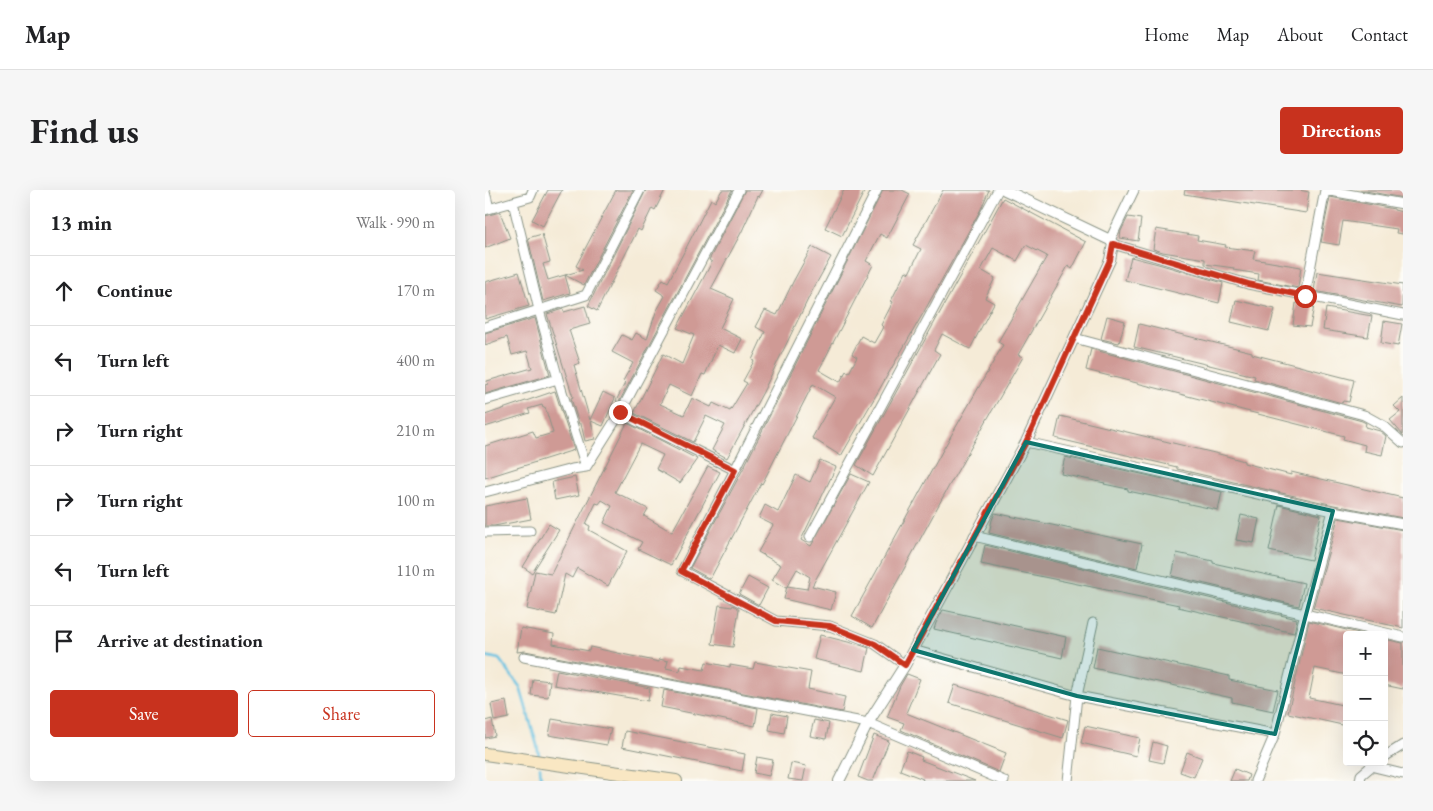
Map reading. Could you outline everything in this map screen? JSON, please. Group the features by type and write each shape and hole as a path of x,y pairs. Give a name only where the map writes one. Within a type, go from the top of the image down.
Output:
{"main road":[{"path":"485,754 676,781"}],"street":[{"path":"485,192 487,209 530,196 533,190"},
{"path":"485,327 586,295 640,190"},
{"path":"586,467 620,412 739,190"},
{"path":"877,190 735,470 681,571 776,621 830,626 875,644 905,665"},
{"path":"810,537 998,190"},
{"path":"1005,190 1112,242 1248,284 1403,315"},
{"path":"839,781 868,723 905,665 1026,442 1110,260 1112,242 1134,190"},
{"path":"1305,296 1325,190 1403,204"},
{"path":"513,202 558,379 586,467"},
{"path":"1074,338 1364,415 1384,426 1403,443"},
{"path":"485,400 558,379"},
{"path":"620,412 735,470"},
{"path":"1026,442 1333,511 1403,524"},
{"path":"485,492 586,467"},
{"path":"1255,781 1275,734 1333,511"},
{"path":"485,532 529,531"},
{"path":"974,536 1403,636"},
{"path":"1068,781 1077,696 1093,623"},
{"path":"913,650 1077,696 1275,734"},
{"path":"524,658 868,723 1004,781"},
{"path":"1388,754 1403,745"},
{"path":"1360,781 1361,775 1371,766"},
{"path":"1379,766 1403,774"}],"highlighted area":[{"path":"1026,442 1333,511 1275,734 1077,696 913,650"}],"building":[{"path":"548,190 562,190 543,226 532,220"},
{"path":"616,190 633,190 584,285 565,275 583,270 576,266"},
{"path":"646,190 665,190 655,210 652,208 641,231 638,229 597,311 588,306"},
{"path":"722,190 732,190 619,402 616,401 625,383 623,381 633,363 612,352 622,335 632,340 636,333 647,339 656,312 665,296 656,290 663,279 668,282 711,199 715,202"},
{"path":"745,190 763,190 758,196 742,231 711,289 734,299 720,328 742,339 735,353 718,345 705,375 702,374 692,396 669,385 660,404 684,415 692,398 711,407 713,403 730,411 747,383 743,381 754,361 752,360 765,332 756,327 765,310 777,315 812,247 831,257 811,293 763,392 727,458 712,450 725,425 706,416 693,442 634,413 663,354 682,364 694,335 677,328 712,262 709,260"},
{"path":"844,190 865,190 842,236 825,228"},
{"path":"883,190 902,190 910,194 887,238 880,234 866,261 873,265 819,370 840,382 846,371 849,373 857,357 852,354 861,336 874,343 883,327 881,325 893,302 891,301 906,271 909,273 921,249 913,245 943,190 989,190 981,209 921,317 841,456 812,438 835,397 813,384 762,484 710,579 690,568 741,473"},
{"path":"1185,190 1299,190 1309,192 1306,213 1184,194"},
{"path":"1360,190 1403,190 1403,198"},
{"path":"1330,197 1403,212 1403,234 1396,233 1397,229 1343,221 1339,245 1321,242"},
{"path":"1003,198 1086,242 1072,269 1068,266 1018,355 1023,357 950,484 872,628 852,616 1003,345 998,342 1047,256 1026,245 1017,261 993,248 981,270 995,278 985,298 994,303 970,349 942,334 934,350 940,354 873,476 856,465"},
{"path":"500,212 510,238 485,248 485,216"},
{"path":"1128,217 1141,219 1138,241 1120,238 1121,231"},
{"path":"1156,229 1198,236 1197,240 1226,245 1225,247 1255,251 1253,259 1301,267 1298,288 1258,280 1259,274 1205,264 1205,259 1153,249"},
{"path":"542,234 550,262 543,264 548,280 565,275 570,293 543,301 528,238"},
{"path":"1131,257 1223,283 1219,303 1125,280"},
{"path":"519,272 529,306 485,319 485,282"},
{"path":"1317,272 1403,285 1402,307 1314,291"},
{"path":"1236,300 1275,309 1269,331 1231,322"},
{"path":"1296,303 1314,306 1310,327 1293,325"},
{"path":"585,306 590,324 569,330 580,363 574,365 590,420 603,392 615,398 603,426 591,421 595,439 585,441 547,314 563,309 564,312"},
{"path":"1326,308 1372,316 1368,337 1323,330"},
{"path":"1107,316 1125,321 1119,343 1101,339"},
{"path":"535,318 550,375 485,394 487,381 532,368 527,351 512,355 507,337 485,345 485,333"},
{"path":"1384,321 1402,324 1398,346 1381,343"},
{"path":"1139,324 1354,380 1349,402 1343,401 1342,403 1254,379 1255,376 1134,347"},
{"path":"1091,349 1362,421 1366,423 1365,427 1380,431 1386,436 1382,455 1364,451 1365,445 1343,439 1344,436 1086,370"},
{"path":"555,391 574,450 485,478 485,446 533,431 536,438 553,433 545,407 543,408 542,405 528,409 530,413 485,427 485,415"},
{"path":"1403,398 1403,435 1390,420 1400,412 1394,406"},
{"path":"1060,416 1223,455 1244,461 1244,463 1291,475 1291,472 1403,498 1403,518 1334,505 1177,469 1177,467 1055,438"},
{"path":"627,423 697,459 680,483 656,469 663,455 640,444 615,492 648,509 644,516 672,532 708,466 720,472 671,565 638,549 642,542 604,523 612,506 602,500 599,504 596,503 586,524 590,526 589,530 627,551 608,586 577,568 572,578 565,574 556,615 527,609 535,571 551,574"},
{"path":"1065,457 1222,492 1218,510 1128,491 1128,489 1105,483 1061,474"},
{"path":"820,460 836,467 801,540 811,546 851,474 869,482 812,586 836,592 831,610 784,599 787,586 786,588 772,580 781,565 758,552 773,525 759,518 765,505 778,512 796,475 810,482","holes":["797,569 810,577 807,589 787,586"]},
{"path":"575,477 579,495 555,500 552,482"},
{"path":"527,498 531,519 485,526 485,506"},
{"path":"1279,505 1321,515 1311,560 1269,551"},
{"path":"995,513 1142,544 1137,568 989,533"},
{"path":"1241,515 1259,519 1254,543 1236,540"},
{"path":"1338,518 1403,530 1403,628 1313,608"},
{"path":"549,524 559,530 532,573 523,567"},
{"path":"985,545 1297,619 1294,633 1178,607 1179,605 981,564"},
{"path":"1177,553 1304,583 1299,606 1172,576"},
{"path":"748,577 768,588 759,605 739,594"},
{"path":"719,605 732,607 733,605 739,609 733,647 712,644"},
{"path":"943,610 1066,637 1062,658 934,629"},
{"path":"1309,621 1351,631 1343,631 1343,674 1315,668 1309,698 1343,705 1343,725 1288,713"},
{"path":"521,628 554,634 553,644 589,651 590,647 659,662 659,659 668,661 666,668 680,671 681,666 704,670 706,662 753,669 755,662 811,672 808,689 845,697 842,712 525,651 517,652"},
{"path":"820,635 869,648 864,671 814,659"},
{"path":"1388,640 1403,643 1403,689 1388,686"},
{"path":"1097,647 1229,676 1229,680 1278,690 1273,711 1232,702 1232,698 1093,668"},
{"path":"557,670 650,688 648,701 554,685"},
{"path":"907,674 920,679 906,713 1006,753 999,772 901,730 904,723 887,717"},
{"path":"533,679 550,681 548,697 531,695"},
{"path":"955,685 1068,720 1063,738 949,703"},
{"path":"664,690 758,708 755,726 661,707"},
{"path":"506,701 509,718 494,721 491,704"},
{"path":"772,713 787,716 784,733 769,730"},
{"path":"492,719 495,736 485,738 485,721"},
{"path":"552,719 611,729 607,745 549,735"},
{"path":"814,720 829,723 826,739 810,736"},
{"path":"1085,726 1140,738 1136,756 1081,743"},
{"path":"625,731 745,754 742,771 622,747"},
{"path":"874,735 889,741 873,781 868,781 858,777"},
{"path":"1153,742 1167,746 1163,763 1149,760"},
{"path":"907,751 922,757 921,760 975,781 922,781 923,779 900,770"},
{"path":"1187,752 1202,758 1194,777 1180,772"},
{"path":"757,757 773,760 769,776 754,773"},
{"path":"791,763 806,766 803,781 788,779"},
{"path":"1235,769 1249,775 1247,781 1230,781"}],"waterway":[{"path":"485,656 499,659 520,687 539,756"},
{"path":"540,767 541,781"}],"route":[{"path":"620,412 735,470 681,571 776,621 830,626 875,644 905,665 1026,442 1110,260 1113,244 1248,284 1305,296"}]}
